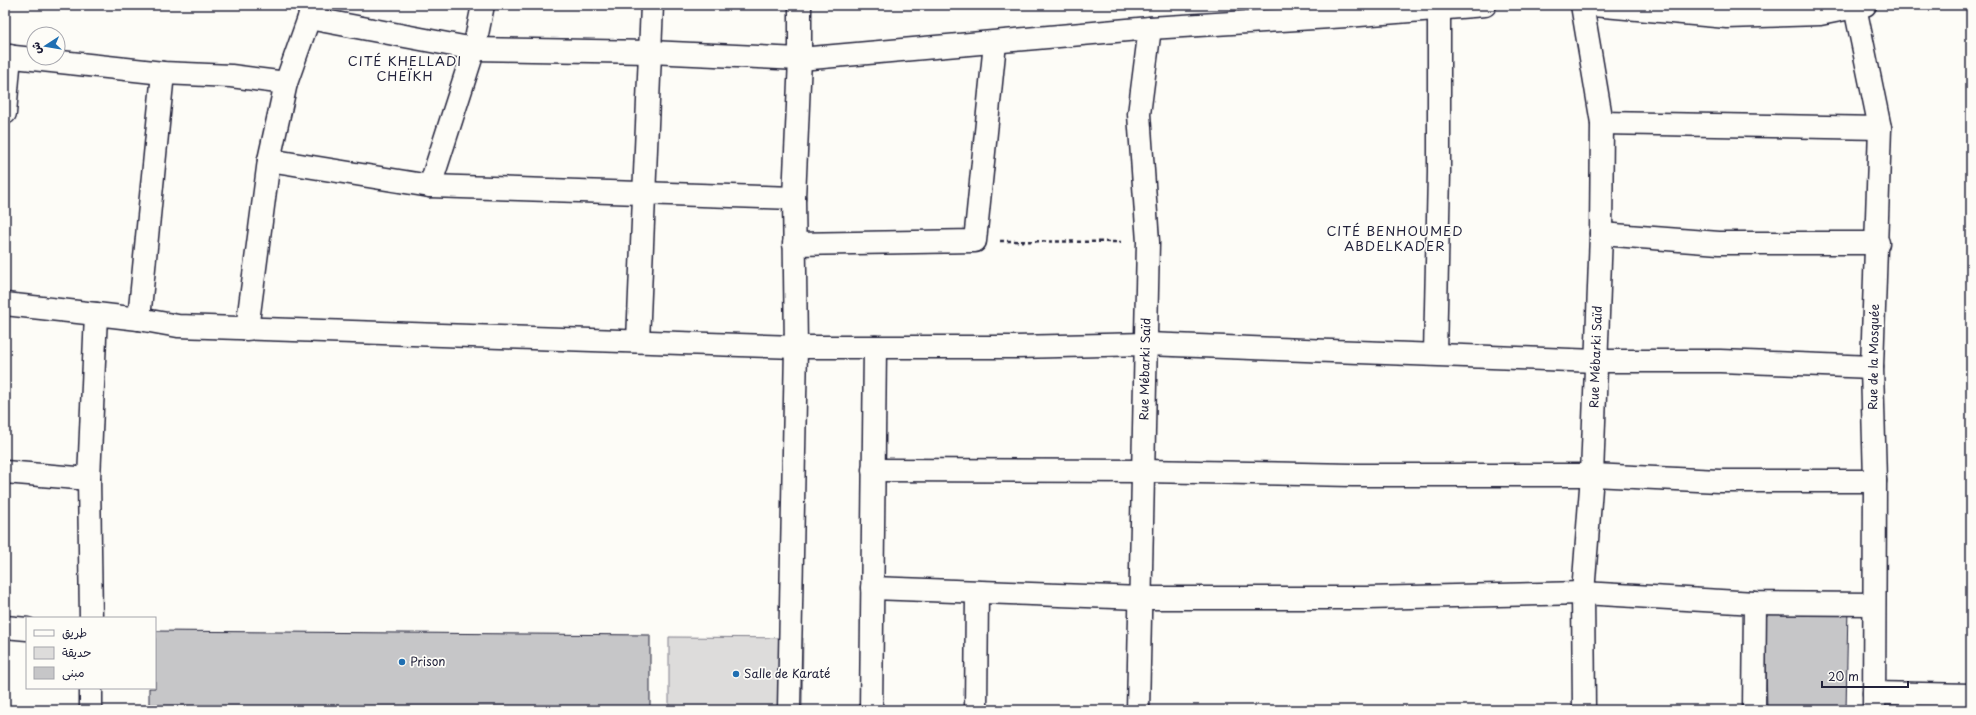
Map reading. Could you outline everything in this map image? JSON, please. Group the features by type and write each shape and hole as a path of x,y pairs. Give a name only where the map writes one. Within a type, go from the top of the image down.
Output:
{"street":[{"path":"430,186 474,49 483,5"},
{"path":"638,341 652,5"},
{"path":"789,710 796,347 794,198 800,59 800,5"},
{"path":"247,329 269,160 286,84 311,11 474,49 650,52 800,59 995,43 1150,28 1348,16 1485,5"},
{"name":"Rue Mébarki Saïd","path":"1582,5 1602,123 1601,234 1592,475 1583,593 1584,710"},
{"path":"1593,5 1727,17 1820,14 1860,6"},
{"name":"Rue de la Mosquée","path":"1860,6 1880,128 1878,244 1872,367 1875,481 1874,701"},
{"path":"1435,354 1439,165 1439,8"},
{"name":"Rue Mébarki Saïd","path":"1138,710 1148,242 1139,114 1150,28"},
{"path":"794,244 975,241 995,43"},
{"path":"5,113 7,56 163,73 231,76 286,84"},
{"path":"139,319 163,73"},
{"path":"1602,123 1880,128"},
{"path":"269,160 430,186 644,195 794,198"},
{"path":"1601,234 1719,243 1878,244"},
{"path":"5,304 139,319 178,326 247,329 796,347 1016,347 1147,344 1435,354 1596,362 1720,361 1872,367"},
{"path":"91,617 89,479 96,314"},
{"path":"871,710 875,347"},
{"path":"873,470 1144,471 1352,475 1592,475 1719,481 1875,481"},
{"path":"5,472 89,479"},
{"path":"872,588 1141,598 1367,598 1583,593 1755,602 1874,604"},
{"path":"976,710 977,593"},
{"path":"1754,710 1755,602"},
{"path":"5,627 26,629"},
{"path":"90,710 91,689"},
{"path":"1874,701 1971,695"}],"path":[{"path":"975,241 1148,242"}],"green space":[{"name":"Salle de Karaté","path":"669,637 803,638 802,710 669,710"}],"building":[{"path":"1848,607 1846,710 1767,710 1765,610"},
{"name":"Prison","path":"156,631 650,635 650,710 149,710 149,689 156,689"}],"place":[{"name":"Prison","path":"402,662"},
{"name":"Salle de Karaté","path":"736,674"}],"district":[{"name":"CITÉ KHELLADI CHEÏKH","path":"405,68"},
{"name":"CITÉ BENHOUMED ABDELKADER","path":"1395,238"}]}
